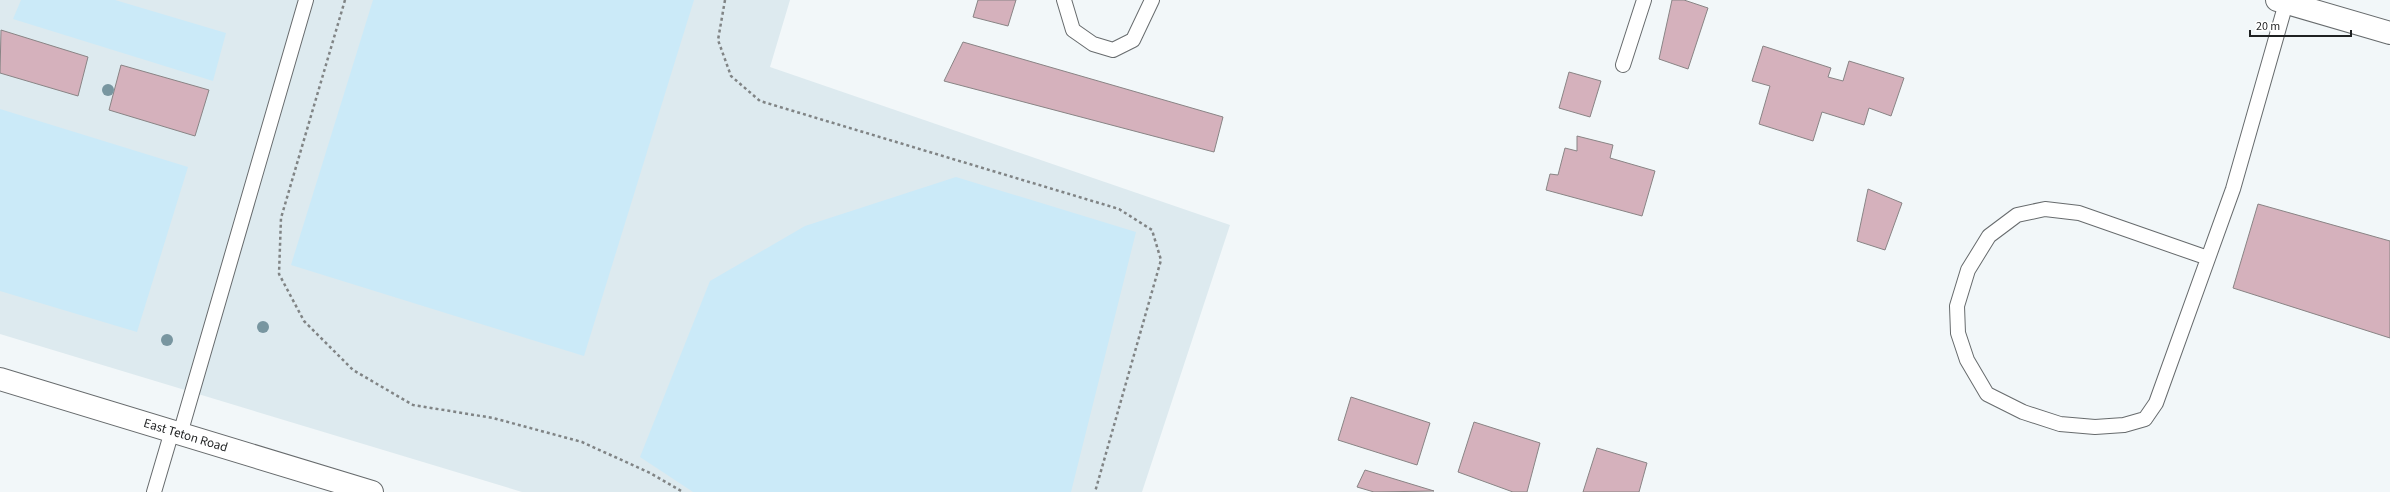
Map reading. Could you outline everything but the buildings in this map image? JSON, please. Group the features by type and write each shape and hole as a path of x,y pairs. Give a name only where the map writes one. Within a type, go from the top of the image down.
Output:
{"street":[{"path":"2282,1 2390,34"},
{"name":"East Teton Road","path":"0,379 372,492"}],"lane":[{"path":"154,492 176,432 306,0"},
{"path":"1064,0 1073,30 1093,44 1113,50 1133,40 1152,0"},
{"path":"1624,65 1644,0"},
{"path":"2208,258 2079,213 2045,209 2017,215 1989,236 1968,270 1957,306 1958,332 1967,360 1987,394 2023,412 2060,424 2095,427 2124,425 2145,419 2156,404 2233,189 2282,1"}],"path":[{"path":"345,0 281,218 279,274 304,321 352,370 414,405 494,418 582,442 650,473 684,492"},
{"path":"725,0 718,40 731,76 760,101 1119,208 1152,230 1162,260 1095,492"}],"shaded area":[{"path":"0,0 790,0 770,67 1230,225 1142,492 522,492 0,334"},
{"path":"21,0 115,0 226,33 213,81 13,19"},
{"path":"373,0 694,0 584,356 291,265"},
{"path":"0,109 188,167 137,332 0,291"},
{"path":"956,177 1136,232 1071,492 693,492 640,457 710,281 805,226"}]}
